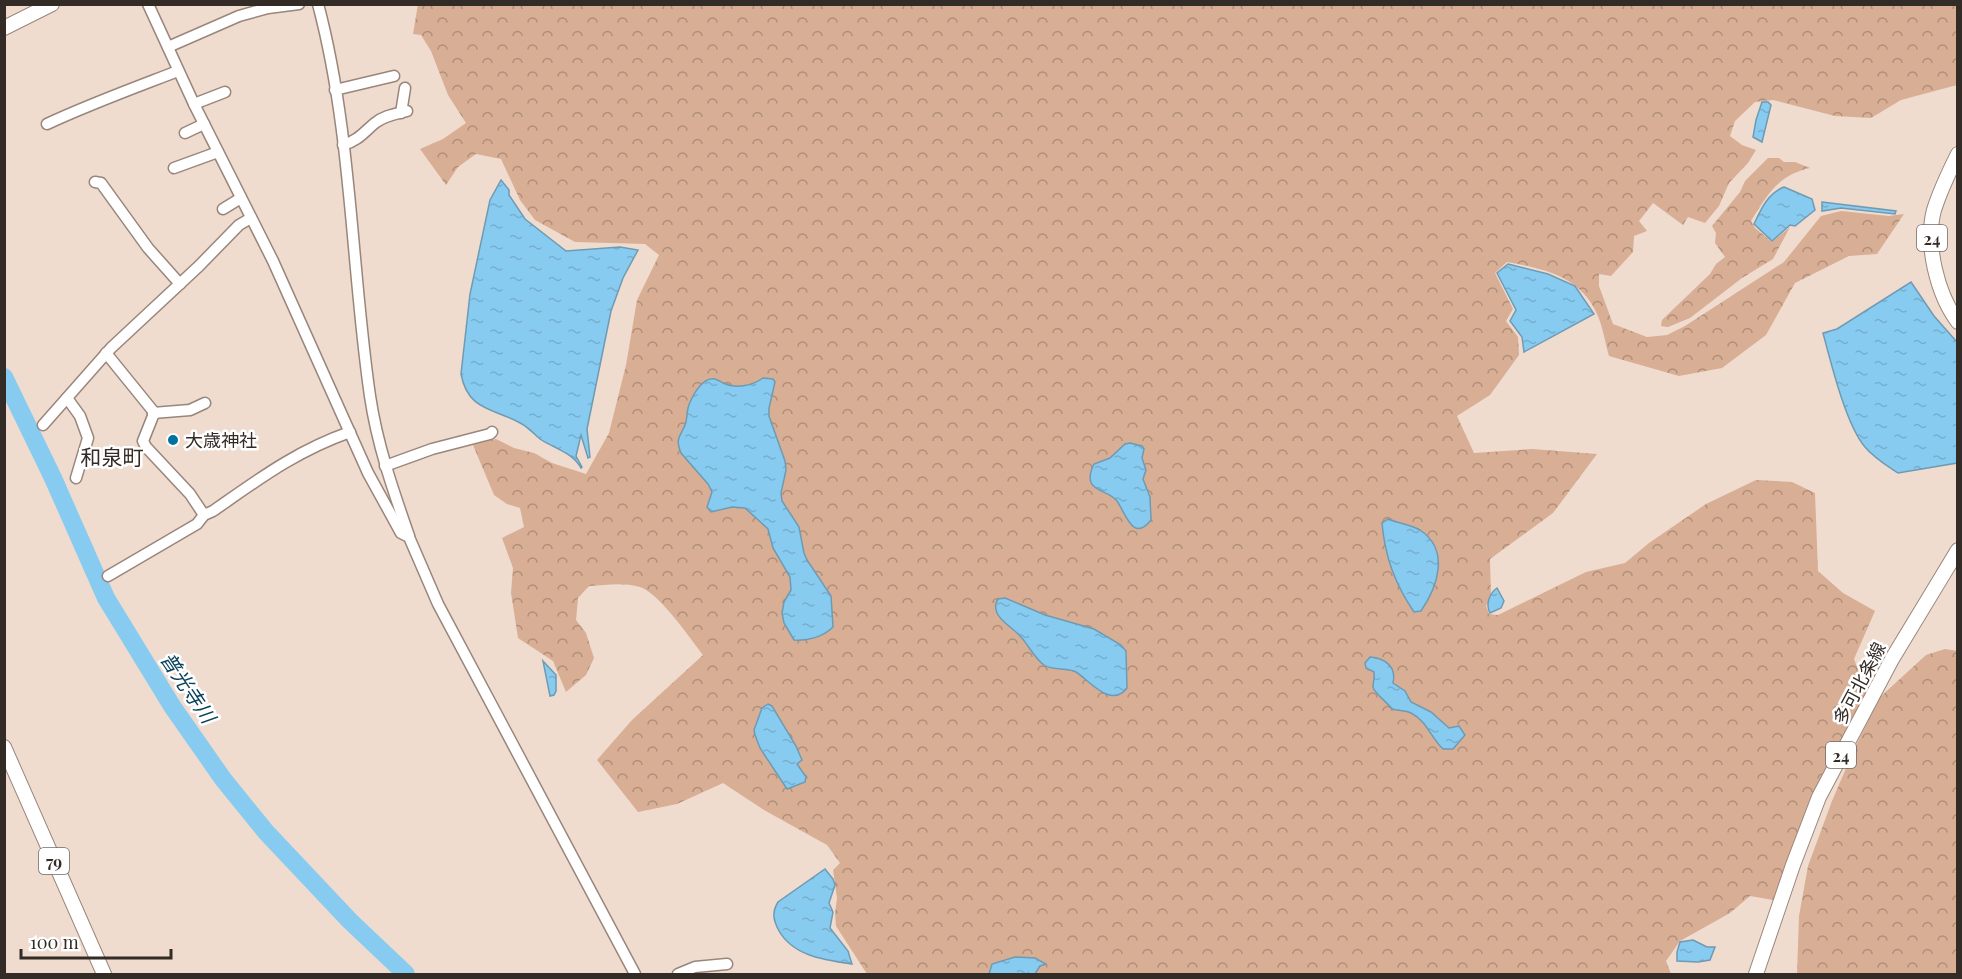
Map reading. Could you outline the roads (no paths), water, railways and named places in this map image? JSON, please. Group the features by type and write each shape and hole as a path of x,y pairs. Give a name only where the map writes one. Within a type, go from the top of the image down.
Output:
{"main road":[{"path":"4,28 52,4"},
{"name":"24","path":"1958,154 1934,212 1932,236 1937,277 1958,322"},
{"name":"多可北条線","path":"1756,975 1793,865 1820,797 1892,658 1958,550"},
{"name":"79","path":"4,747 104,975"}],"street":[{"path":"148,4 194,104 273,261 368,473 401,533 409,537"},
{"path":"168,47 239,16 268,8 299,4"},
{"path":"318,4 325,32 343,145 370,398 386,468 409,537 438,604 635,975"},
{"path":"47,124 89,104 109,99 178,71"},
{"path":"335,90 394,76"},
{"path":"343,145 356,141 375,123 387,116 404,112 405,88"},
{"path":"194,104 225,92"},
{"path":"185,133 204,124"},
{"path":"174,168 218,152"},
{"path":"95,182 101,183 148,248 180,284"},
{"path":"223,209 241,198"},
{"path":"43,425 106,353 239,225 251,218"},
{"path":"106,353 153,413"},
{"path":"67,398 80,416 88,438 78,465 76,478"},
{"path":"153,413 190,410 205,403"},
{"path":"153,413 143,441 190,494 204,515"},
{"path":"108,576 197,524 204,515 285,461 311,447 350,432"},
{"path":"368,473 432,449 492,432"},
{"path":"678,975 695,967 727,964"}],"water":[{"path":"1762,102 1768,102 1771,105 1762,142 1753,137"},
{"path":"501,180 525,219 566,251 620,247 638,250 623,278 611,311 587,429 590,457 588,458 581,435 576,456 581,468 568,454 540,439 525,426 476,402 470,396 461,374 470,294 490,200"},
{"path":"1784,187 1812,199 1815,210 1795,226 1790,225 1772,241 1754,224 1769,197"},
{"path":"1822,202 1896,211 1895,214 1841,208 1822,211"},
{"path":"1508,264 1548,274 1575,286 1594,314 1524,352 1522,337 1510,321 1516,310 1497,273"},
{"path":"1911,282 1934,316 1957,342 1957,463 1898,473 1872,455 1858,437 1840,393 1823,333 1837,329"},
{"path":"763,378 773,379 775,382 769,416 785,461 782,501 799,527 807,560 831,596 833,627 820,636 805,640 794,640 784,623 782,613 784,602 791,590 790,577 773,548 768,529 745,508 732,507 711,512 707,507 712,492 708,484 681,453 679,447 678,439 686,422 689,404 702,384 715,379 728,385 744,386"},
{"path":"1125,444 1142,446 1144,449 1142,458 1146,470 1143,479 1150,497 1151,520 1139,529 1131,524 1113,497 1096,488 1090,480 1094,464 1110,458"},
{"path":"1388,519 1420,530 1435,548 1438,558 1436,580 1421,611 1414,612 1392,570 1382,523"},
{"path":"1497,588 1504,601 1501,608 1490,613 1489,599"},
{"path":"1005,598 1045,615 1094,629 1121,645 1126,651 1127,688 1121,694 1108,695 1076,672 1044,665 997,613 996,602 998,599"},
{"path":"1370,657 1389,664 1393,672 1393,683 1405,691 1411,702 1431,712 1449,728 1459,726 1465,735 1453,749 1443,749 1416,716 1409,712 1392,709 1378,695 1373,687 1374,672 1366,668 1365,663"},
{"path":"543,661 556,675 554,695 550,696"},
{"path":"768,704 772,706 796,746 802,760 797,764 806,777 805,782 787,789 760,748 755,735 754,730 762,708"},
{"path":"825,869 835,885 829,903 833,912 830,928 848,951 852,964 831,961 800,951 784,938 775,922 774,912 778,902"},
{"path":"1693,940 1707,947 1715,947 1710,960 1677,961 1680,942"},
{"path":"1015,957 1035,958 1046,964 1040,966 1035,974 989,974 992,964"}],"waterway":[{"name":"普光寺川","path":"4,377 53,478 106,598 172,706 223,779 266,832 350,921 406,974"}],"place":[{"name":"大歳神社","path":"173,440"}],"district":[{"name":"和泉町","path":"112,456"}]}
